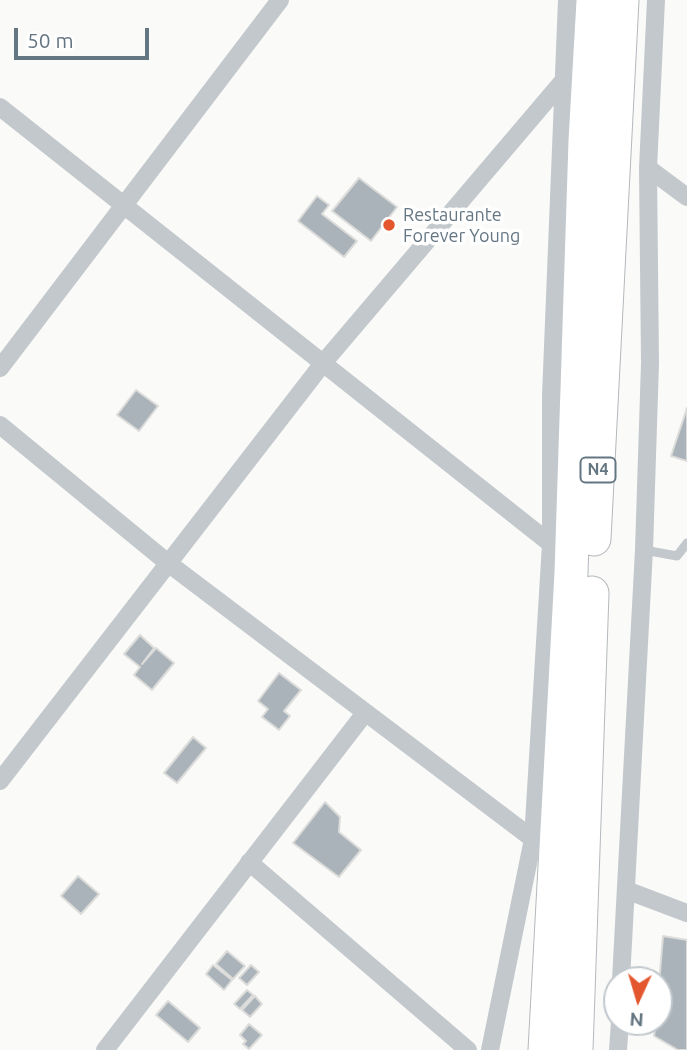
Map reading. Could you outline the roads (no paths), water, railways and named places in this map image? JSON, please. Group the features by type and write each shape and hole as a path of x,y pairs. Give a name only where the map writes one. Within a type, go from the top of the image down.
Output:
{"highway":[{"name":"N4","path":"545,1050 571,573 585,141 593,0"},
{"name":"N4","path":"576,1050 593,577 622,0"}],"street":[{"path":"0,368 280,0"},
{"path":"490,1050 533,839 551,544 551,396 568,0"},
{"path":"622,966 644,550 650,363 648,168 656,0"},
{"path":"0,780 324,362 563,81"},
{"path":"0,107 551,544"},
{"path":"648,168 687,197"},
{"path":"0,425 168,563 533,839"},
{"path":"105,1050 365,713"},
{"path":"250,862 468,1050"},
{"path":"626,890 687,913"}],"lane":[{"path":"677,556 687,543"},
{"path":"644,550 677,556 687,564"}],"place":[{"name":"Restaurante Forever Young","path":"389,225"}]}
